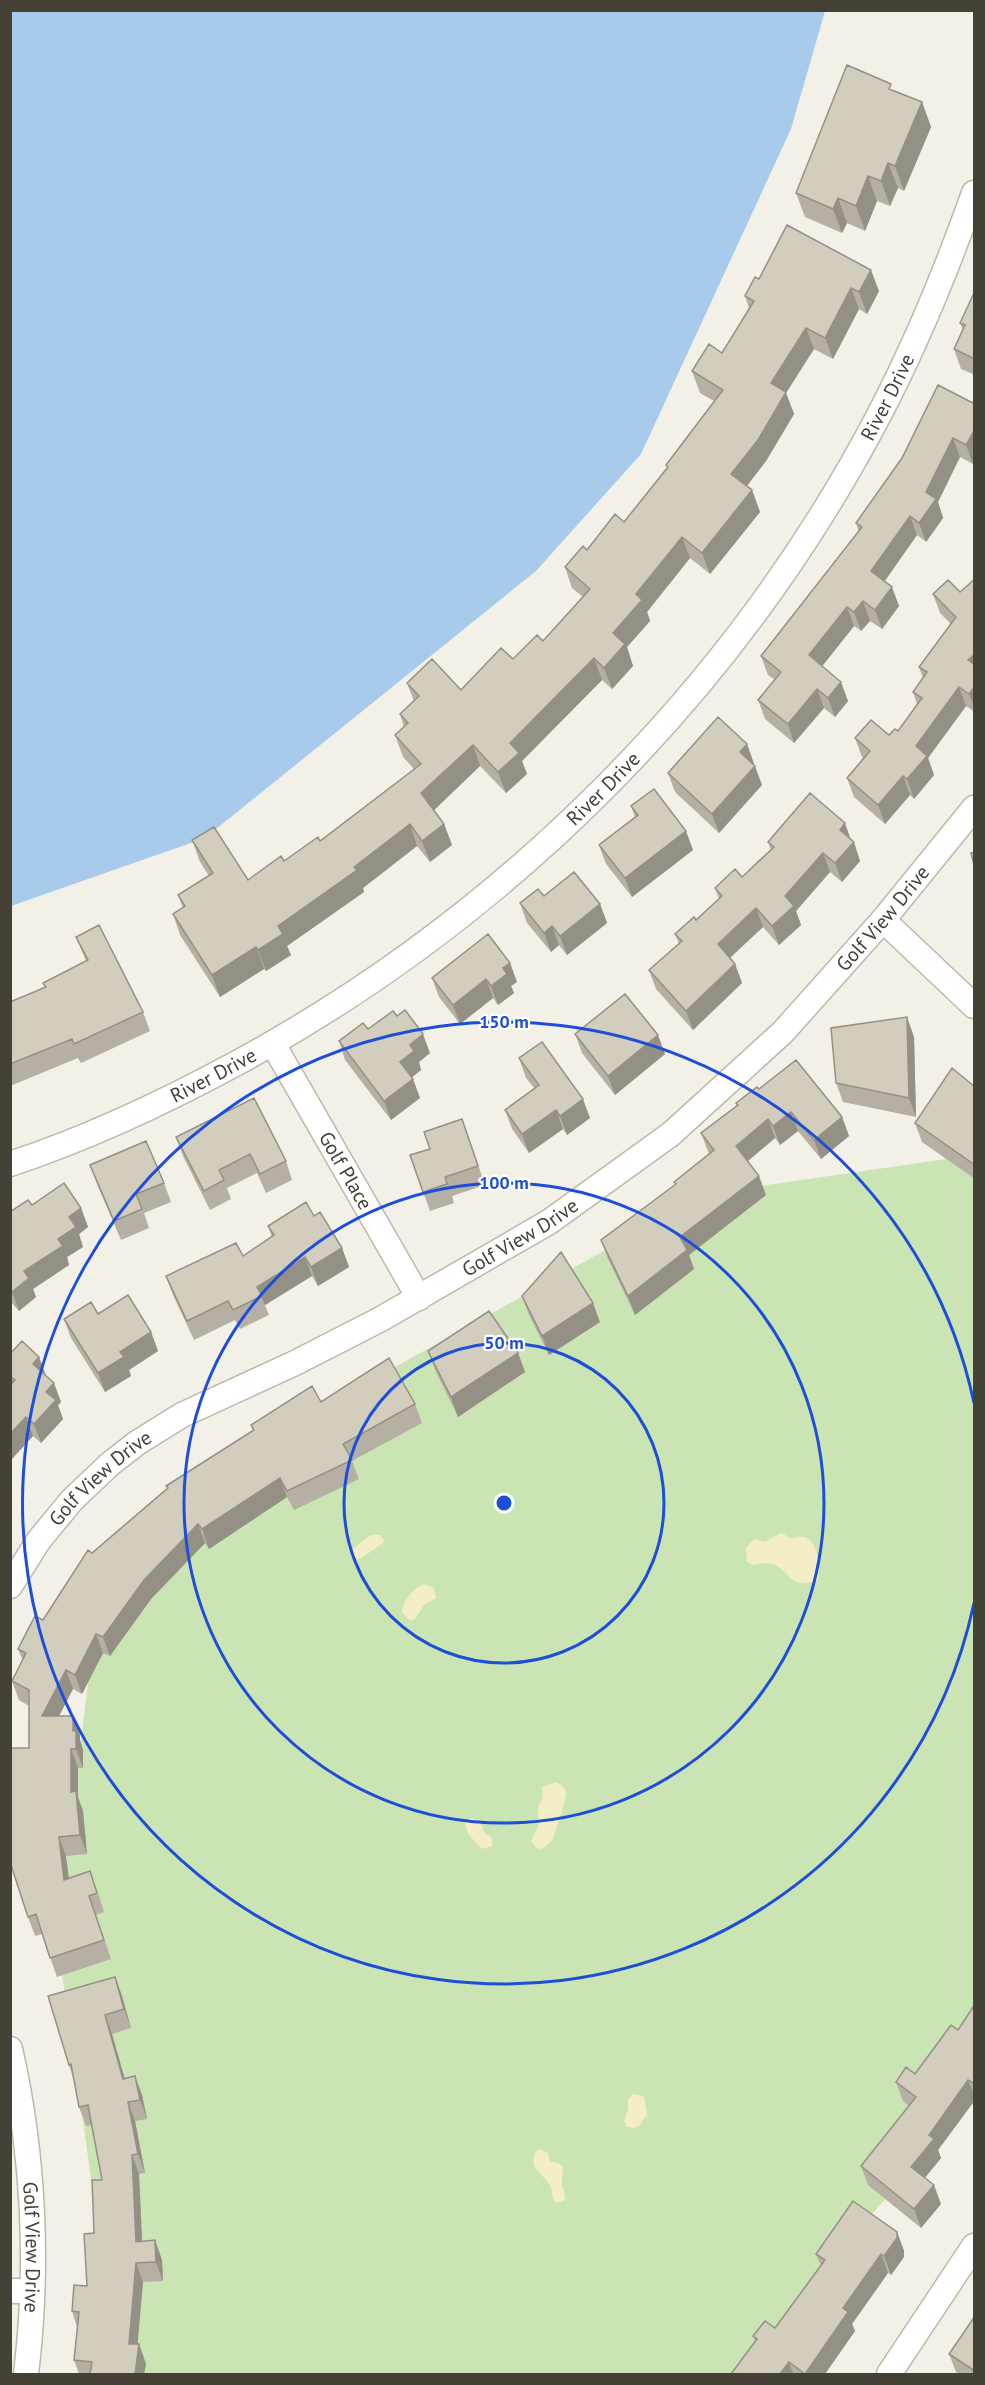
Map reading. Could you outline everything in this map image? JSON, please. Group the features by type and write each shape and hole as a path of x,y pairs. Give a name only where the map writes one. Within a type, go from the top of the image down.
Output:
{"street":[{"name":"River Drive","path":"10,1164 63,1147 192,1087 273,1044 346,999 419,949 489,894 556,836 611,782 679,708 735,639 787,568 835,493 879,416 918,337 975,194"},
{"name":"Golf View Drive","path":"10,1586 39,1540 72,1500 110,1464 137,1443 182,1415 295,1363 419,1298 549,1222 671,1134 783,1032 883,920 975,808"},
{"path":"883,920 975,1006"},
{"name":"Golf Place","path":"273,1044 419,1298"},
{"name":"Golf View Drive","path":"10,2049 26,2139 32,2210 21,2291 26,2374"},
{"path":"890,2374 975,2246"}],"green space":[{"path":"974,1155 974,2102 869,2217 780,2374 86,2374 109,2304 57,1939 102,1567 370,1381 706,1194"}],"sand":[{"path":"781,1533 790,1538 804,1537 813,1544 819,1569 818,1580 798,1583 775,1565 766,1563 753,1565 747,1562 746,1548 754,1539 764,1542"},
{"path":"371,1535 380,1535 384,1540 383,1543 360,1559 353,1558 350,1551"},
{"path":"424,1584 434,1588 436,1598 425,1604 414,1620 409,1620 402,1612 406,1599"},
{"path":"556,1782 566,1792 563,1808 552,1840 541,1849 537,1848 531,1842 539,1824 538,1807 543,1797 542,1787"},
{"path":"472,1818 479,1822 484,1832 492,1838 492,1846 482,1849 468,1834 466,1820"},
{"path":"633,2094 644,2096 647,2115 640,2125 632,2129 627,2127 624,2121 628,2100"},
{"path":"540,2149 548,2153 550,2161 560,2164 563,2168 562,2183 566,2198 562,2202 555,2202 546,2179 534,2167 536,2151"}],"water":[{"path":"10,11 825,11 791,129 641,454 536,571 205,838 11,906"}],"building":[{"path":"847,65 891,84 889,89 922,102 895,166 888,163 881,181 868,176 856,206 838,198 833,209 796,193"},
{"path":"787,225 871,270 859,292 851,288 825,338 806,328 771,383 786,392 758,440 731,474 752,490 702,553 682,537 636,594 642,600 613,633 625,644 604,668 594,658 510,743 519,753 498,772 473,745 421,793 444,824 422,841 410,824 354,867 357,870 278,926 283,934 258,950 256,947 212,975 173,914 185,906 178,895 213,873 192,840 214,827 248,880 281,856 284,861 318,837 320,841 421,764 395,735 408,723 400,714 419,696 407,683 432,659 461,690 501,648 513,659 537,635 543,641 590,589 565,567 583,546 587,550 615,514 624,522 668,467 666,465 723,390 692,371 709,344 722,353 754,301 745,296 755,277 759,279"},
{"path":"974,293 975,359 954,349 965,325 960,323"},
{"path":"938,385 975,404 975,429 966,445 953,438 926,492 936,499 919,523 910,516 871,571 892,587 875,610 863,601 854,612 847,607 809,655 841,682 828,698 817,689 788,724 758,700 781,672 761,656 862,527 856,523 902,458"},
{"path":"975,579 975,654 968,660 975,665 975,686 969,694 959,687 916,746 927,756 907,779 903,776 878,805 847,778 870,751 855,738 871,720 889,735 895,729 898,731 922,698 913,692 927,672 919,667 956,617 933,594 948,580 960,592"},
{"path":"718,717 747,744 740,752 755,766 712,814 668,773"},
{"path":"654,789 686,831 625,878 599,845 638,815 631,806"},
{"path":"810,793 845,823 840,830 854,842 835,863 823,853 785,896 794,906 772,926 756,908 718,944 735,964 686,1011 649,970 682,941 675,934 694,917 696,920 722,896 715,888 735,869 742,877 774,847 768,842"},
{"path":"975,852 975,869 971,853"},
{"path":"574,872 600,904 560,936 552,926 544,933 520,903 538,889 544,896"},
{"path":"99,925 143,1012 74,1044 72,1039 10,1064 10,1002 46,987 43,983 88,960 76,937"},
{"path":"488,934 510,963 503,968 507,974 491,986 486,979 453,1005 432,978"},
{"path":"625,994 658,1035 608,1076 575,1034"},
{"path":"405,1010 423,1034 410,1045 414,1051 400,1062 413,1079 384,1101 339,1041 363,1023 368,1029 393,1011 397,1016"},
{"path":"907,1017 909,1098 836,1083 831,1028"},
{"path":"542,1042 583,1099 560,1116 556,1110 522,1134 505,1110 539,1085 519,1058"},
{"path":"796,1060 842,1117 814,1140 791,1112 773,1126 768,1119 736,1146 759,1176 680,1237 687,1250 628,1296 601,1240 676,1184 674,1182 714,1150 701,1133 738,1105 736,1103 757,1087 759,1089"},
{"path":"952,1068 975,1087 975,1165 915,1123"},
{"path":"254,1098 286,1161 260,1174 250,1154 219,1170 224,1180 204,1191 176,1137"},
{"path":"462,1119 478,1166 445,1177 447,1184 423,1192 410,1155 430,1149 424,1132"},
{"path":"146,1141 164,1183 136,1194 142,1209 114,1221 90,1165"},
{"path":"64,1183 81,1208 69,1217 76,1227 58,1239 63,1246 24,1271 29,1278 12,1292 10,1291 10,1212 28,1200 32,1205"},
{"path":"306,1202 314,1216 320,1212 342,1248 311,1267 305,1257 257,1287 262,1296 233,1310 228,1301 187,1321 166,1276 236,1243 243,1256 274,1235 268,1226"},
{"path":"561,1252 593,1303 542,1336 522,1296"},
{"path":"128,1295 151,1332 120,1352 124,1357 98,1373 64,1319 91,1302 98,1314"},
{"path":"489,1311 518,1353 451,1397 428,1351"},
{"path":"22,1341 39,1357 33,1364 54,1383 46,1392 56,1400 34,1424 26,1417 10,1434 10,1385 15,1380 10,1376 10,1354"},
{"path":"389,1358 415,1404 343,1444 352,1460 287,1491 280,1478 202,1529 198,1524 144,1580 103,1637 96,1634 75,1675 66,1670 42,1716 73,1716 73,1731 76,1731 76,1749 71,1749 71,1792 76,1791 80,1835 59,1837 64,1880 90,1871 97,1893 89,1896 104,1940 50,1958 36,1914 28,1917 10,1862 10,1748 29,1748 29,1690 12,1681 26,1653 18,1649 35,1616 43,1620 88,1550 92,1553 168,1488 166,1486 254,1430 251,1425 312,1386 321,1402"},
{"path":"115,1977 124,2009 105,2015 123,2079 135,2076 140,2100 128,2102 138,2154 132,2155 136,2242 155,2240 156,2262 136,2263 129,2344 139,2344 135,2374 90,2374 92,2362 74,2360 79,2312 72,2311 74,2285 87,2286 84,2234 94,2233 92,2180 102,2180 88,2105 79,2107 71,2064 69,2065 48,1996"},
{"path":"975,2004 975,2084 968,2080 929,2135 934,2139 911,2167 934,2185 914,2209 861,2166 916,2097 896,2082 906,2067 915,2074 951,2025 958,2030"},
{"path":"853,2201 897,2232 897,2238 884,2256 881,2254 843,2308 848,2312 805,2374 789,2362 780,2374 731,2374 757,2339 753,2336 765,2321 775,2328 825,2260 816,2254"},
{"path":"975,2316 975,2371 949,2354"}]}
